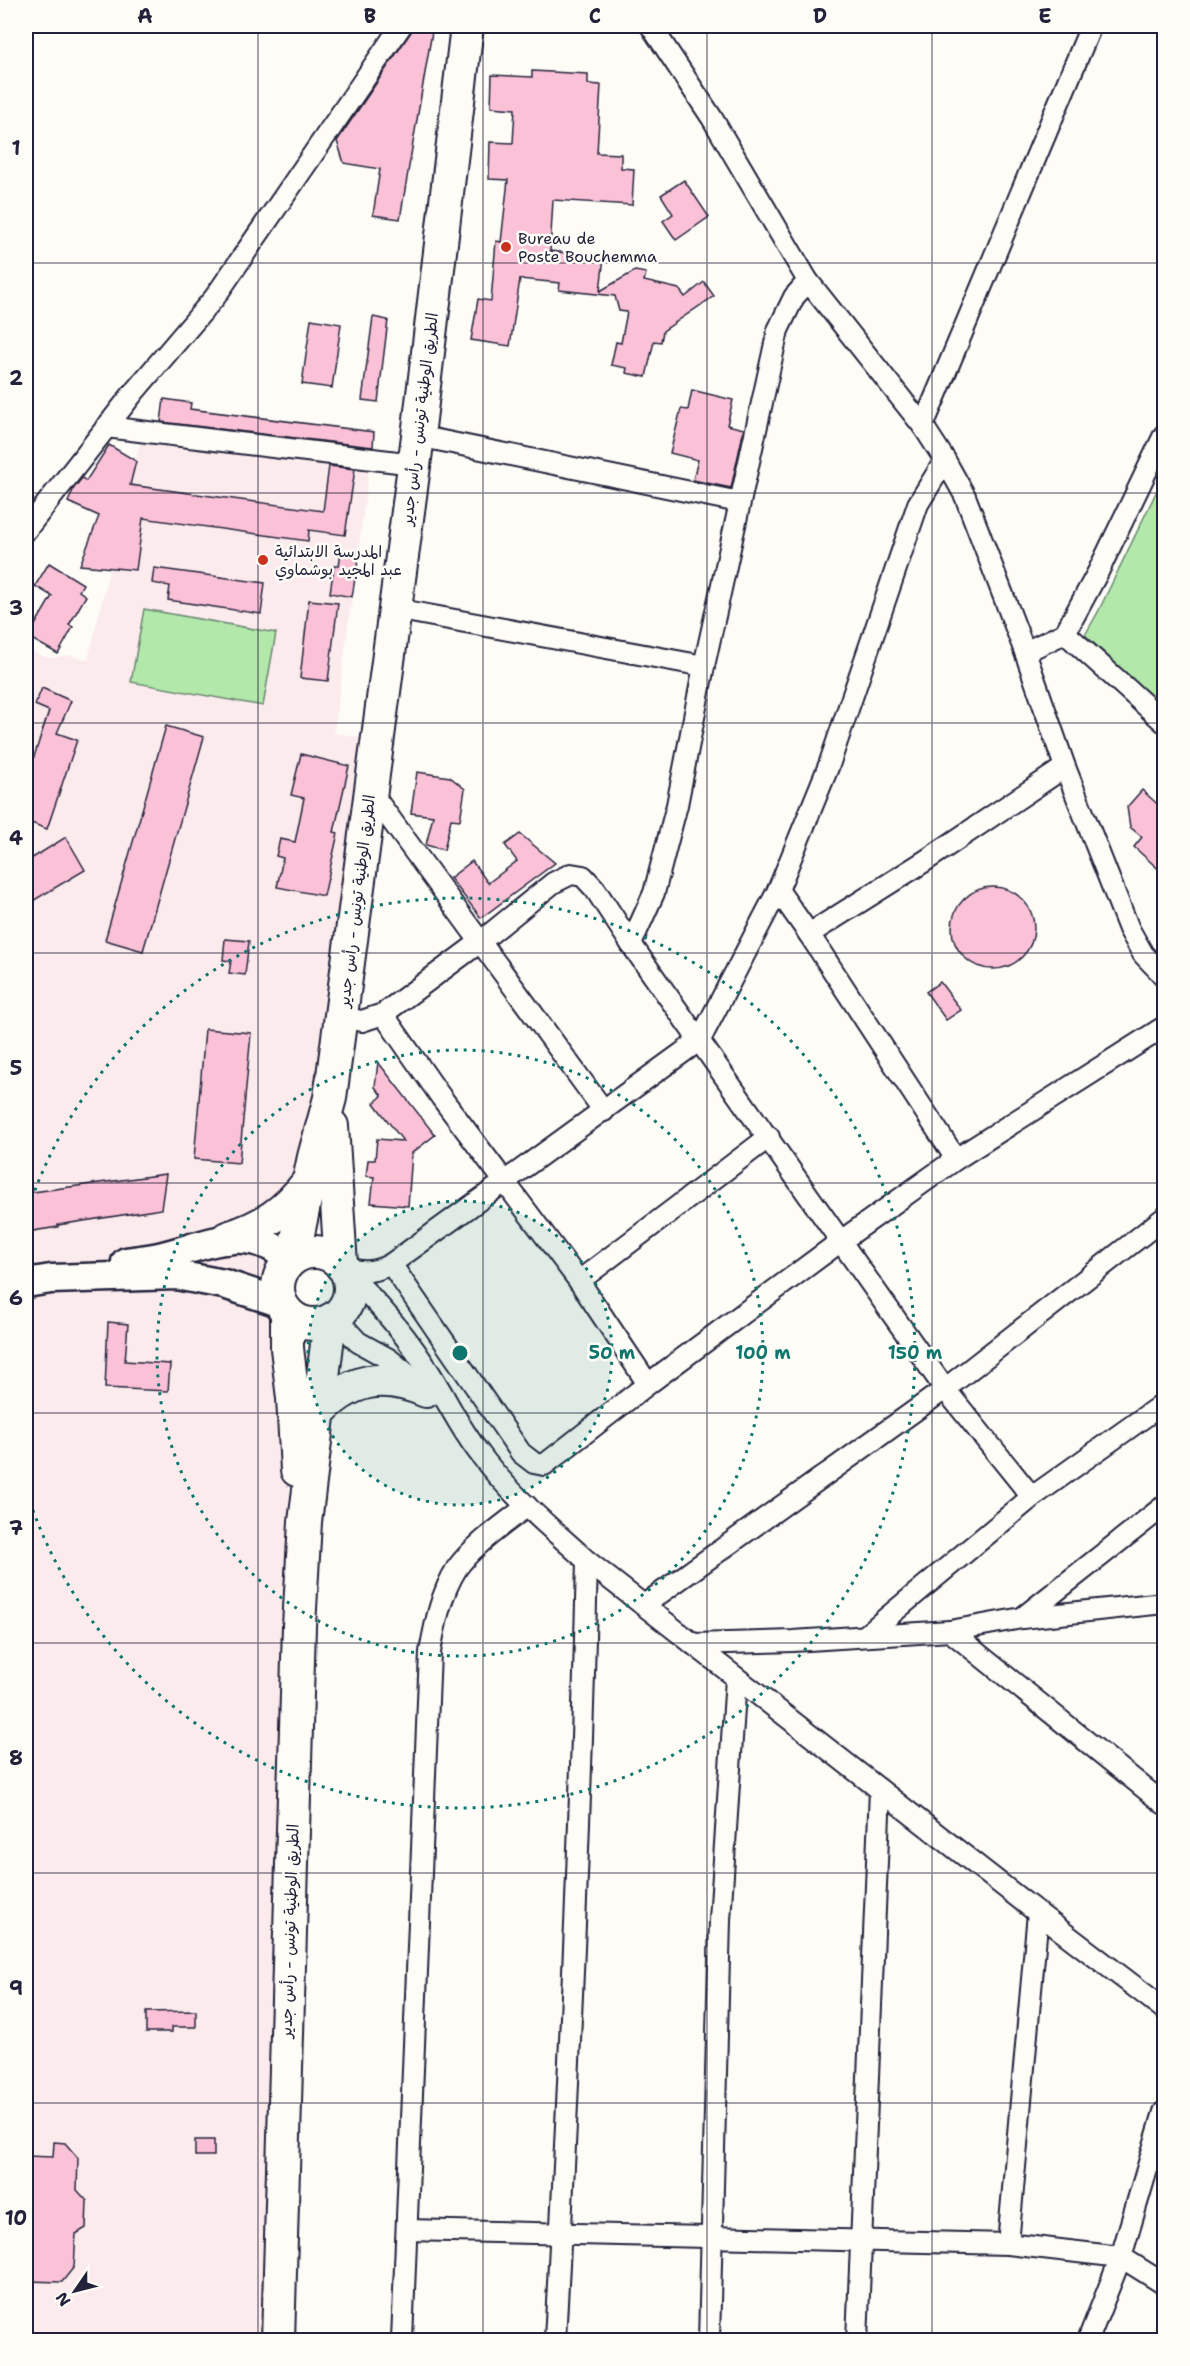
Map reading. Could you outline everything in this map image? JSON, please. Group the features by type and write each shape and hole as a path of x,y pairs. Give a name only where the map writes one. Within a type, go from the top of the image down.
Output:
{"main road":[{"name":"الطريق الوطنية تونس - رأس جدير","path":"292,1259 314,1157 330,1098 416,450 467,26"},
{"name":"الطريق الوطنية تونس - رأس جدير","path":"330,1098 343,1267"},
{"path":"227,1238 252,1230 274,1218 294,1201 310,1180"},
{"path":"313,1252 324,1253 333,1257 343,1267 350,1290 342,1310 332,1318 319,1323 307,1323 296,1319 285,1307 278,1285 284,1267 292,1259 313,1252"},
{"name":"الطريق الوطنية تونس - رأس جدير","path":"285,1307 293,1398 295,1461 305,1521"},
{"name":"الطريق الوطنية تونس - رأس جدير","path":"278,2340 299,1626 305,1521 314,1463 317,1414 332,1318"},
{"path":"317,1414 331,1399 348,1388 367,1381 387,1380 408,1383 426,1391"}],"street":[{"path":"26,530 106,427 215,297 401,26"},
{"path":"651,26 712,118 808,281 923,426 965,496 1025,652 1065,767 1129,929 1143,954 1164,976"},
{"path":"923,426 1090,26"},
{"path":"631,944 654,893 676,805 739,502 778,330 794,297 808,281"},
{"path":"106,427 416,450 739,502"},
{"path":"1025,652 1065,633 1098,572 1164,435"},
{"path":"343,1267 367,1272 379,1270 391,1264 700,1040 778,890 829,765 918,504 945,460"},
{"path":"395,609 704,666"},
{"path":"1065,633 1164,722"},
{"path":"808,934 925,861 1065,767"},
{"path":"369,791 604,1111"},
{"path":"341,1017 362,1021 383,1014 480,942 553,883 571,874 584,876 770,1137 945,1389 1032,1497"},
{"path":"778,890 956,1159"},
{"path":"383,1014 579,1281 648,1384"},
{"path":"391,1264 521,1453 534,1463 544,1465 551,1462 648,1384 956,1159 1164,1027"},
{"path":"579,1281 770,1137"},
{"path":"644,1605 945,1389 1164,1218"},
{"path":"38,1281 82,1269 161,1256 227,1238 255,1240 268,1244 292,1259"},
{"path":"343,1267 399,1328 443,1393 461,1428 480,1455 527,1506 587,1561 1038,1913 1164,2008"},
{"path":"38,1281 176,1275 224,1284 285,1307"},
{"path":"332,1318 358,1342 409,1373 461,1428"},
{"path":"866,1635 1032,1497 1164,1403"},
{"path":"402,2340 432,1641 436,1619 458,1567 489,1537 527,1506"},
{"path":"1022,1618 1164,1506"},
{"path":"555,2340 581,1802 587,1561"},
{"path":"693,1644 793,1641 950,1631 1022,1618 1160,1608"},
{"path":"950,1631 1164,1804"},
{"path":"709,2340 720,1920 736,1678"},
{"path":"857,2340 880,1790"},
{"path":"1008,2244 1038,1913"},
{"path":"1088,2340 1121,2257 1164,2112"},
{"path":"407,2230 1008,2244 1121,2257 1164,2284"}],"shaded area":[{"path":"140,442 369,469 334,733 369,739 308,1174 273,1265 267,1302 289,1386 291,1657 275,2081 260,2340 26,2340 26,645 31,651 45,657 68,655 88,660"}],"green space":[{"path":"1164,476 1164,709 1085,635"},
{"path":"144,609 276,633 263,706 131,682"}],"building":[{"path":"415,26 433,26 400,219 373,215 380,169 344,163 337,141"},
{"path":"532,71 588,74 588,84 601,85 597,153 621,154 621,168 634,169 632,205 553,200 550,251 604,257 600,291 635,271 646,273 644,281 679,289 685,297 704,282 714,296 663,331 661,342 654,341 646,377 626,373 627,368 611,365 616,342 621,343 627,312 619,311 615,296 559,290 560,283 520,279 510,346 471,340 478,299 491,301 496,241 501,242 508,180 489,179 490,142 513,143 515,109 491,107 492,75 532,77"},
{"path":"684,180 709,217 676,240 663,221 673,214 661,195"},
{"path":"373,317 388,320 378,402 362,400"},
{"path":"311,319 341,324 332,388 302,384"},
{"path":"692,390 733,400 727,425 744,429 731,488 693,480 698,460 670,453 681,409 688,410"},
{"path":"164,399 191,403 190,409 374,432 373,447 161,422"},
{"path":"109,445 136,461 130,485 323,511 329,466 355,469 345,535 309,530 308,541 143,518 136,570 80,565 99,516 68,502 74,488 82,478 86,481"},
{"path":"341,551 359,554 352,597 330,593 334,566 339,566"},
{"path":"49,563 83,584 79,591 86,596 69,625 73,627 58,654 28,637 52,596 35,586"},
{"path":"154,568 265,583 261,614 168,600 170,586 152,583"},
{"path":"309,600 338,603 328,681 300,678"},
{"path":"42,688 71,701 57,733 77,740 47,829 26,821 26,781 49,711 35,705"},
{"path":"166,726 204,737 143,951 105,940"},
{"path":"301,754 349,766 334,832 338,833 324,896 277,887 283,858 276,856 280,839 295,842 304,798 291,795"},
{"path":"417,772 450,777 465,789 460,820 451,819 444,850 426,845 433,816 411,813"},
{"path":"1142,790 1164,810 1164,874 1134,847 1142,837 1130,827 1127,807"},
{"path":"520,834 555,863 481,918 450,878 472,861 488,883 517,861 505,845"},
{"path":"66,837 85,870 26,905 26,862"},
{"path":"993,887 1009,891 1022,899 1030,912 1034,928 1030,944 1022,957 1009,965 993,969 977,965 964,957 956,944 952,928 956,912 964,899 977,891"},
{"path":"225,939 249,941 245,975 229,973 231,961 223,960"},
{"path":"940,982 961,1010 946,1020 926,992"},
{"path":"205,1029 251,1033 239,1163 194,1159"},
{"path":"378,1062 435,1135 412,1153 408,1206 371,1203 374,1177 366,1176 368,1160 375,1160 377,1139 403,1141 374,1103 382,1096 375,1087"},
{"path":"166,1174 161,1209 26,1232 26,1193"},
{"path":"108,1322 128,1324 125,1361 170,1364 168,1391 105,1388"},
{"path":"196,2011 196,2027 172,2027 172,2032 146,2032 146,2012"},
{"path":"195,2140 214,2140 214,2156 195,2156"},
{"path":"54,2142 65,2143 78,2158 77,2190 87,2201 86,2228 76,2234 74,2267 62,2282 26,2281 26,2156 53,2157"}],"place":[{"name":"Bureau de Poste Bouchemma","path":"506,247"},
{"name":"المدرسة الابتدائية عبد المجيد بوشماوي","path":"263,560"}]}
